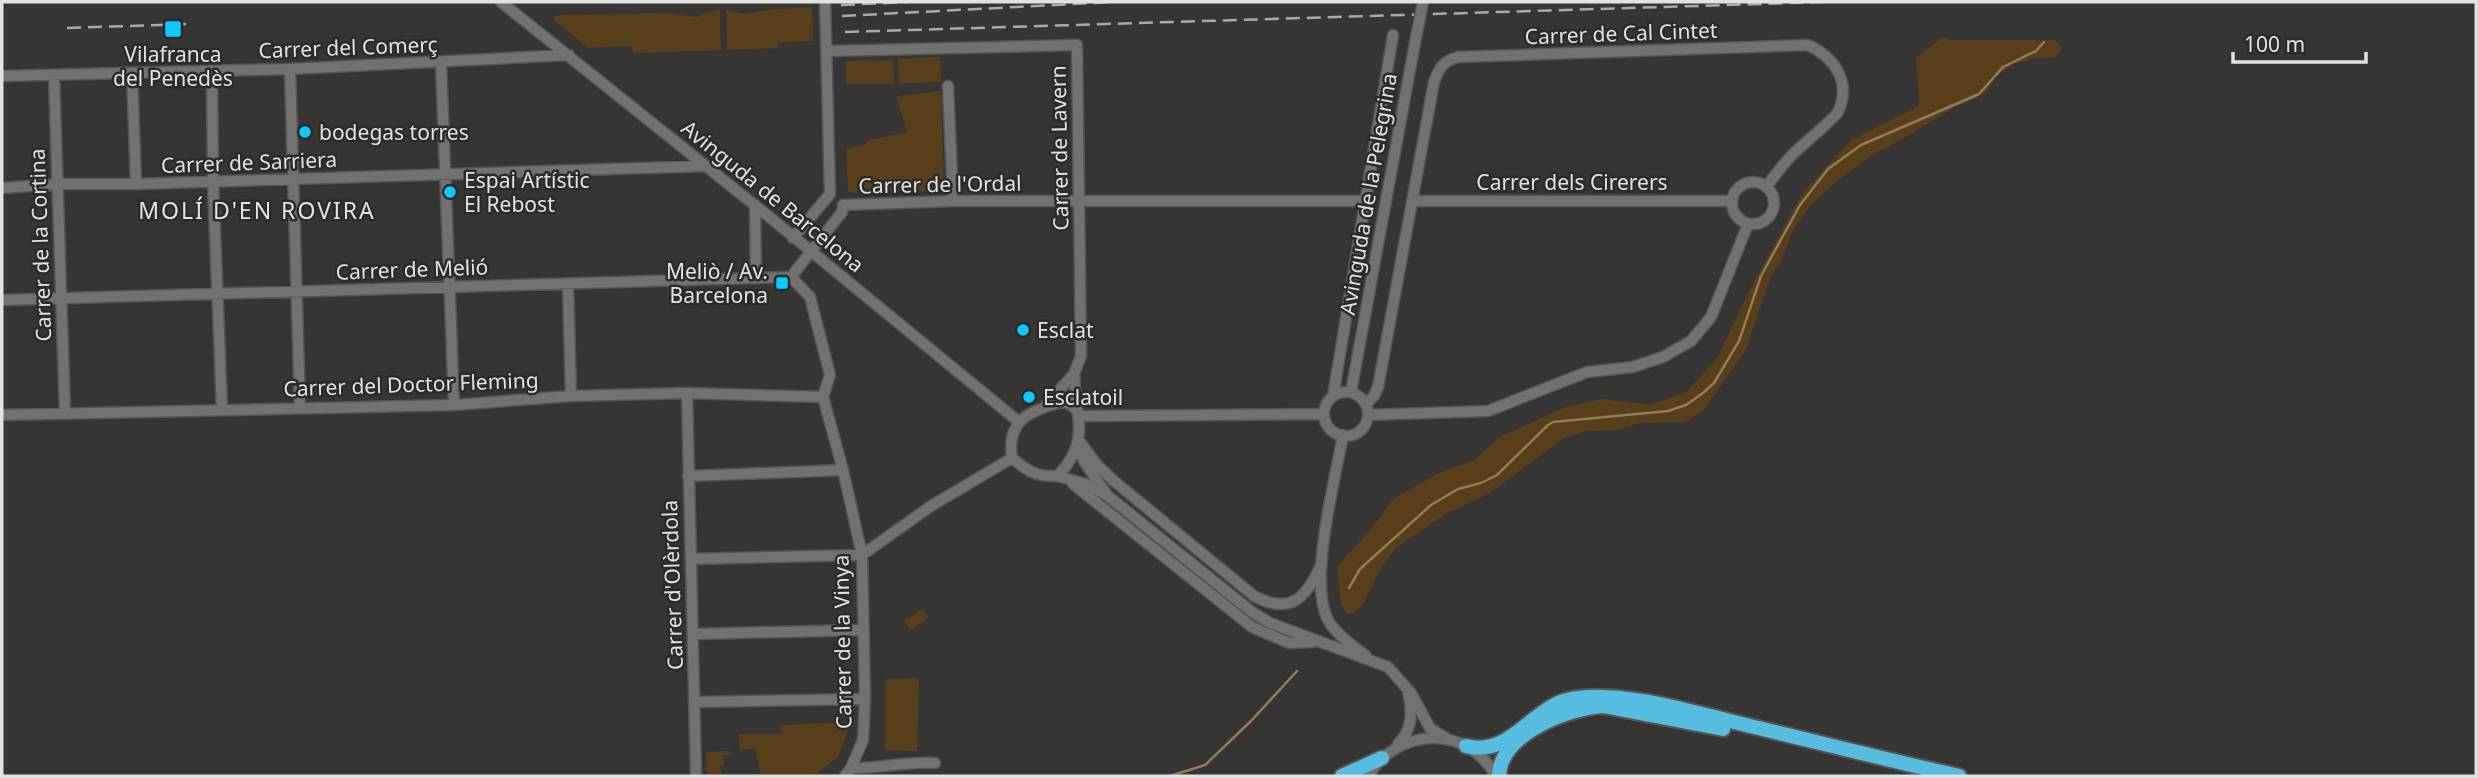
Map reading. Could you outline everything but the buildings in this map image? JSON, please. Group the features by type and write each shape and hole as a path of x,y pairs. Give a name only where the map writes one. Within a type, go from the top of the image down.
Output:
{"highway":[{"path":"1466,747 1483,750 1491,748 1558,703 1569,699 1604,696 1676,708 1959,776"},
{"path":"1497,776 1506,754 1532,731 1569,711 1603,706 1784,741 1925,776"},
{"path":"1342,776 1385,755"}],"street":[{"name":"Avinguda de Barcelona","path":"501,2 516,6 569,55 1019,422"},
{"path":"793,237 830,194 825,2"},
{"name":"Avinguda de la Pelegrina","path":"1351,392 1423,2"},
{"name":"Avinguda de la Pelegrina","path":"1333,396 1393,35"},
{"name":"Carrer de Lavern","path":"827,51 1077,45 1081,356 1074,374 1078,413"},
{"name":"Carrer de Cal Cintet","path":"1412,201 1431,94 1439,68 1448,60 1458,57 1808,46 1825,54 1836,67 1843,91 1838,114 1791,156 1766,187"},
{"name":"Carrer del Comerç","path":"2,76 290,69 569,55"},
{"path":"441,63 453,405"},
{"path":"290,69 300,408"},
{"path":"212,71 222,410"},
{"path":"132,73 136,184"},
{"name":"Carrer de la Cortina","path":"54,75 65,414"},
{"path":"948,86 953,201"},
{"name":"Carrer de Sarriera","path":"2,188 58,184 214,182 706,166"},
{"path":"1753,181 1766,187 1773,194 1774,211 1763,223 1756,225 1738,219 1732,209 1734,193 1753,181"},
{"path":"791,277 842,212 843,205 830,194"},
{"name":"Carrer de l'Ordal","path":"843,205 953,201 1366,201"},
{"path":"1366,404 1378,387 1412,201"},
{"name":"Carrer dels Cirerers","path":"1412,201 1732,201"},
{"path":"755,205 756,278"},
{"path":"1368,415 1488,411 1587,372 1633,367 1663,358 1691,341 1712,317 1748,224"},
{"name":"Carrer de Melió","path":"2,300 791,277"},
{"name":"Carrer de la Vinya","path":"791,277 810,297 830,375 823,397 862,555 865,699 863,740 848,772"},
{"path":"568,284 571,396"},
{"path":"1074,374 1045,406 1019,422 1011,438 1012,458 1029,472 1042,477 1059,477 1086,484 1108,496 1252,612 1270,623 1388,667 1404,683 1430,728 1478,754 1497,776"},
{"path":"1351,392 1366,404 1368,415 1360,431 1349,436 1332,430 1324,414 1328,401 1333,396 1351,392"},
{"name":"Carrer del Doctor Fleming","path":"2,415 453,405 571,396 687,393 823,397"},
{"name":"Carrer d'Olèrdola","path":"687,393 696,776"},
{"path":"1045,406 1061,402 1070,404 1078,413 1077,442 1068,466 1059,477"},
{"path":"1078,413 1324,414"},
{"path":"1343,435 1321,565 1321,595 1328,620 1346,640 1372,660"},
{"path":"1077,442 1093,476 1108,496"},
{"path":"1077,442 1114,481 1254,596 1278,606 1294,601 1306,593 1321,565"},
{"path":"691,559 862,555 931,506 1012,458"},
{"path":"688,476 843,470"},
{"path":"1059,477 1088,495 1252,627 1289,643 1316,641"},
{"path":"693,634 863,630"},
{"path":"1367,776 1402,740 1409,727 1411,711 1404,683"},
{"path":"694,702 865,699"},
{"path":"1385,755 1406,742 1422,739 1449,740"},
{"path":"848,772 894,764 934,763"}],"shaded area":[{"path":"812,7 813,41 778,43 778,48 727,50 726,10 743,14"},
{"path":"720,10 721,50 633,53 632,46 588,48 552,18 558,15 668,13 696,17"},
{"path":"1942,37 1952,40 2055,40 2062,49 2055,58 2033,58 2012,65 1995,78 1986,93 1876,152 1833,184 1811,205 1794,228 1780,263 1772,274 1746,349 1704,410 1685,422 1640,423 1617,430 1586,431 1564,438 1491,492 1444,515 1396,548 1382,566 1362,606 1352,614 1346,613 1341,604 1337,567 1377,522 1393,499 1437,474 1476,459 1498,438 1565,407 1602,399 1650,405 1688,391 1718,357 1748,293 1802,194 1851,140 1919,106 1916,58"},
{"path":"940,57 941,82 899,84 898,59"},
{"path":"893,60 894,84 846,84 846,61"},
{"path":"941,91 944,191 848,192 846,149 866,144 866,141 907,132 896,96"},
{"path":"923,609 929,618 910,630 904,621"},
{"path":"919,678 917,751 885,750 885,679"},
{"path":"851,722 838,757 813,776 761,776 755,748 740,751 739,734 781,734 782,725"},
{"path":"730,751 731,754 722,756 722,776 707,776 706,752"}],"waterway":[{"path":"1349,588 1360,569 1431,505 1458,489 1481,483 1497,475 1553,422 1668,411 1686,405 1703,393 1714,383 1739,341 1761,276 1800,205 1828,169 1861,145 1979,94 2003,67 2036,51 2044,42"},
{"path":"1170,776 1205,765 1297,671"}],"railway":[{"path":"841,5 909,2"},
{"path":"842,16 1113,2"},
{"path":"845,32 1826,2"},
{"path":"67,28 187,24"}],"place":[{"name":"Vilafranca del Penedès","path":"173,29"},
{"name":"bodegas torres","path":"305,132"},
{"name":"Espai Artístic El Rebost","path":"450,192"},
{"name":"Meliò / Av. Barcelona","path":"782,283"},
{"name":"Esclat","path":"1023,330"},
{"name":"Esclatoil","path":"1029,397"}],"district":[{"name":"MOLÍ D'EN ROVIRA","path":"257,210"}]}
